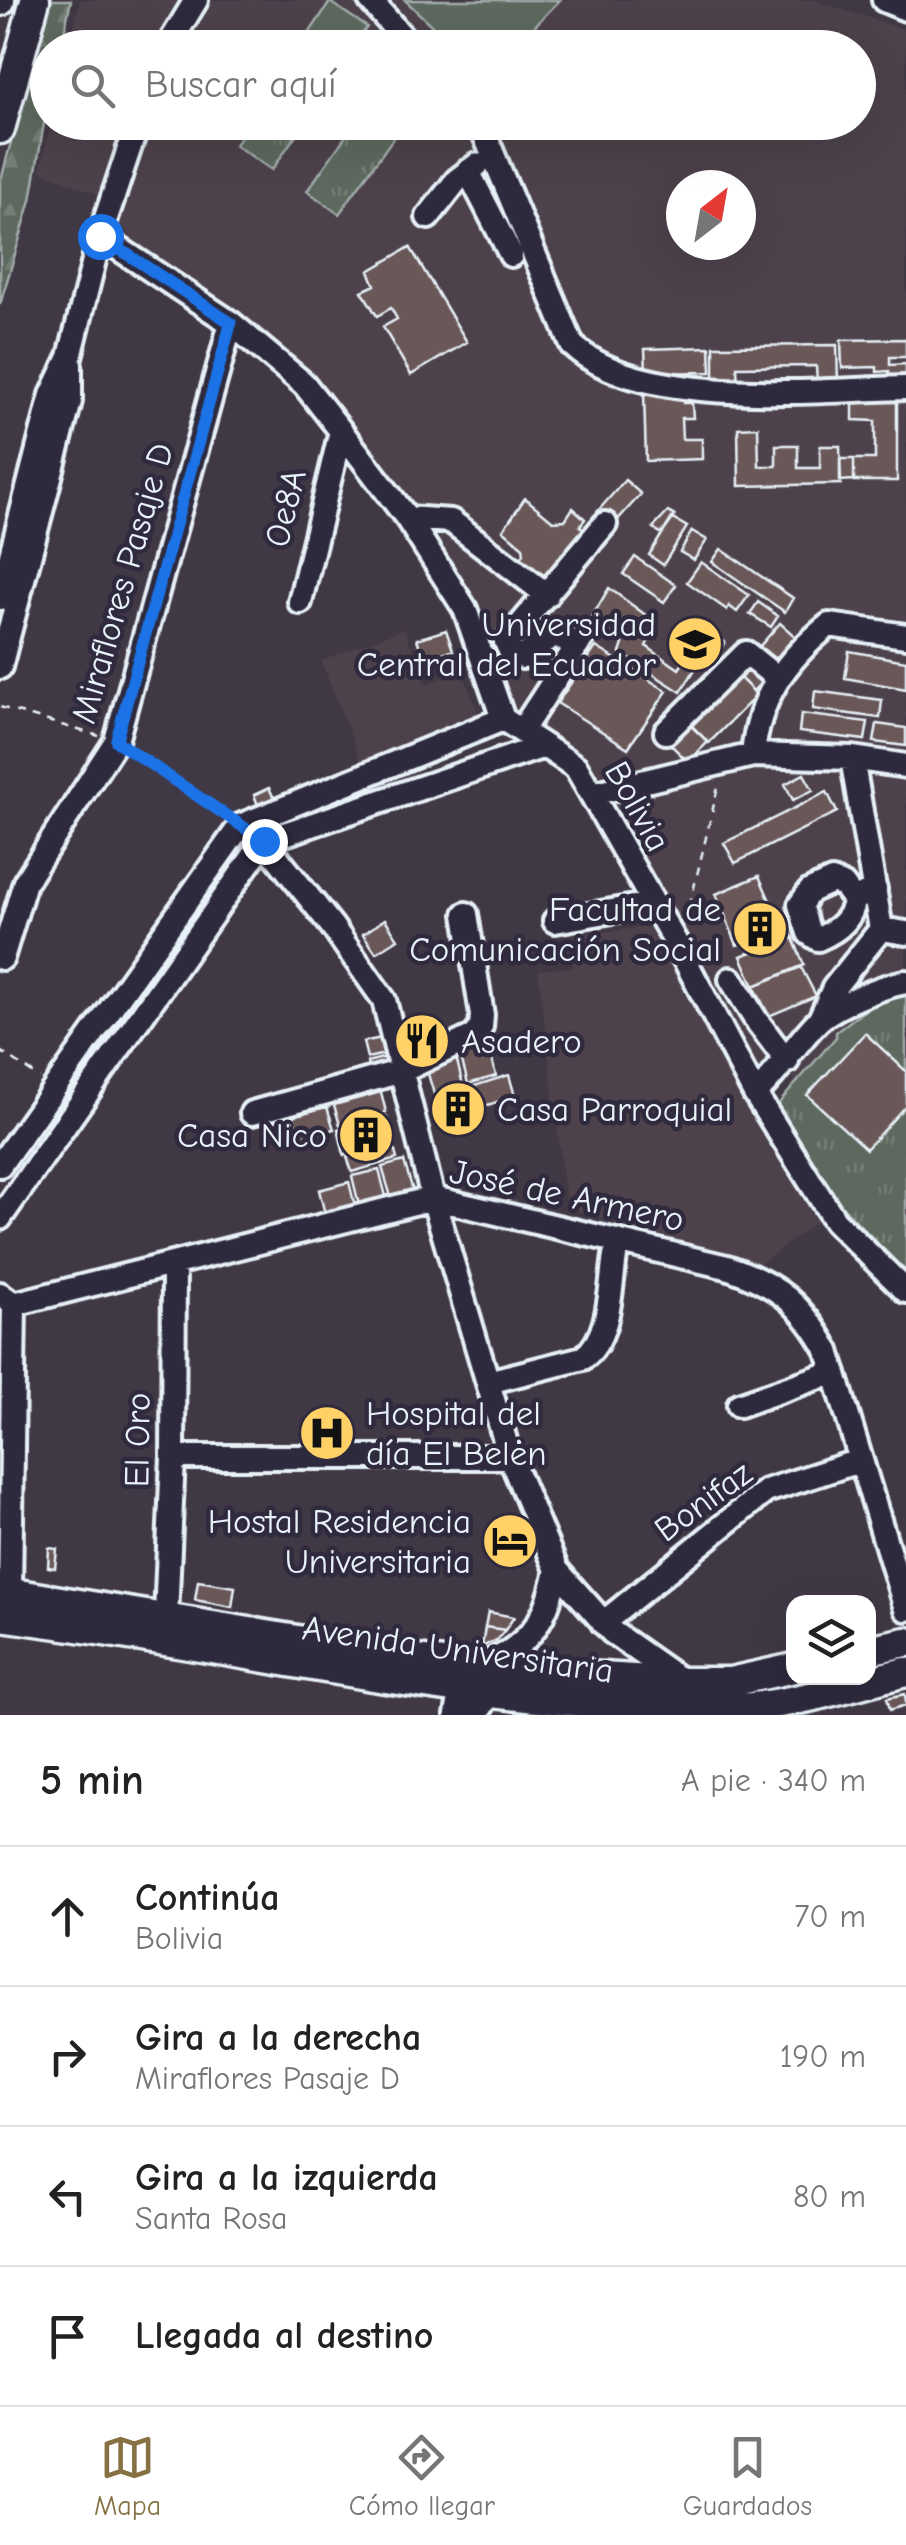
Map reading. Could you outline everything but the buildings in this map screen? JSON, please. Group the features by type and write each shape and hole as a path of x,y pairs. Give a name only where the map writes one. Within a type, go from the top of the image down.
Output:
{"main road":[{"path":"0,129 36,0"},
{"name":"Avenida Universitaria","path":"3,1600 166,1616 473,1669 683,1682 730,1682 786,1670"},
{"name":"Avenida Universitaria","path":"3,1600 470,1706 643,1713 758,1711 906,1672"},
{"path":"876,1648 906,1642"}],"street":[{"path":"178,30 196,0"},
{"path":"370,0 396,30"},
{"path":"884,0 906,9"},
{"path":"0,598 52,394 70,356 100,236 132,140"},
{"path":"487,140 572,344 600,366 725,393 906,388"},
{"path":"428,217 468,171 493,155"},
{"path":"468,171 510,255"},
{"path":"100,236 231,323 304,384 406,518 465,609 512,724"},
{"name":"Miraflores Pasaje D","path":"2,958 24,882 116,741 231,323"},
{"path":"0,667 70,401 70,356"},
{"name":"Oe8A","path":"300,602 341,431"},
{"path":"406,518 451,521 547,594"},
{"path":"0,1165 240,826 512,724 581,640 554,635 523,658 508,650 508,638 605,524"},
{"path":"753,755 756,724 777,678 809,641 829,625 906,636"},
{"path":"666,732 746,653 777,678"},
{"name":"Bolivia","path":"512,724 576,766 754,1094 835,1220 906,1291"},
{"path":"0,1218 264,841 544,746"},
{"path":"592,794 753,755 852,758 906,766"},
{"path":"754,1094 787,1061 820,1018 834,988 881,929 852,758"},
{"path":"240,826 264,841 332,926 384,1000 433,1198 510,1458 558,1570 603,1624 683,1682"},
{"path":"854,900 875,889"},
{"path":"555,921 652,904"},
{"path":"252,1114 402,1072 474,1036 481,1028 482,1014 466,914"},
{"path":"881,929 906,933"},
{"path":"731,980 787,1061"},
{"path":"820,1018 889,984 906,982"},
{"name":"José de Armero","path":"4,1296 174,1264 433,1198 727,1266 764,1280 792,1302 815,1327 828,1351 906,1609"},
{"path":"488,1382 582,1358 594,1350 602,1336 616,1256"},
{"name":"El Oro","path":"166,1616 173,1457 174,1264"},
{"path":"3,1600 4,1296"},
{"path":"738,1404 834,1372"},
{"path":"173,1457 510,1458"},
{"name":"Bonifaz","path":"603,1624 766,1492 860,1461"},
{"path":"470,1706 473,1669 508,1653 527,1638 550,1602 558,1570"},
{"path":"758,1711 770,1682 786,1671"}],"path":[{"path":"0,707 116,741 240,826"},
{"path":"682,930 720,786 712,764"},
{"path":"0,1050 55,1088"}],"shaded area":[{"name":"Universidad Central del Ecuador","path":"80,0 813,0 906,30 906,1273 868,1235 773,1110 795,1080 775,1058 754,1075 585,760 512,713 455,574 382,466 301,362 138,246 96,194 40,170 47,140 876,140 876,30 73,30"},
{"path":"404,628 426,684 462,671 480,718 362,764 321,661"},
{"path":"649,927 816,1222 761,1263 567,1208 538,970 573,967 574,935"}],"green space":[{"path":"48,0 71,0 65,30 40,30"},
{"path":"405,0 560,0 531,30 436,30"},
{"path":"330,2 367,27 365,30 311,30"},
{"path":"30,69 30,140 41,140 31,200 0,305 0,184"},
{"path":"238,140 292,140 272,170 235,145"},
{"path":"343,140 392,140 339,214 307,191"},
{"path":"906,995 906,1273 825,1188 773,1110 836,1037 836,1032 879,999"}],"place":[{"name":"Universidad Central del Ecuador","path":"695,644"},
{"name":"Facultad de Comunicación Social","path":"760,929"},
{"name":"Asadero","path":"422,1041"},
{"name":"Casa Parroquial","path":"458,1109"},
{"name":"Casa Nico","path":"366,1135"},
{"name":"Hospital del día El Belėn","path":"327,1433"},
{"name":"Hostal Residencia Universitaria","path":"510,1541"}],"route":[{"path":"100,236 231,323 116,741 264,841"}]}
